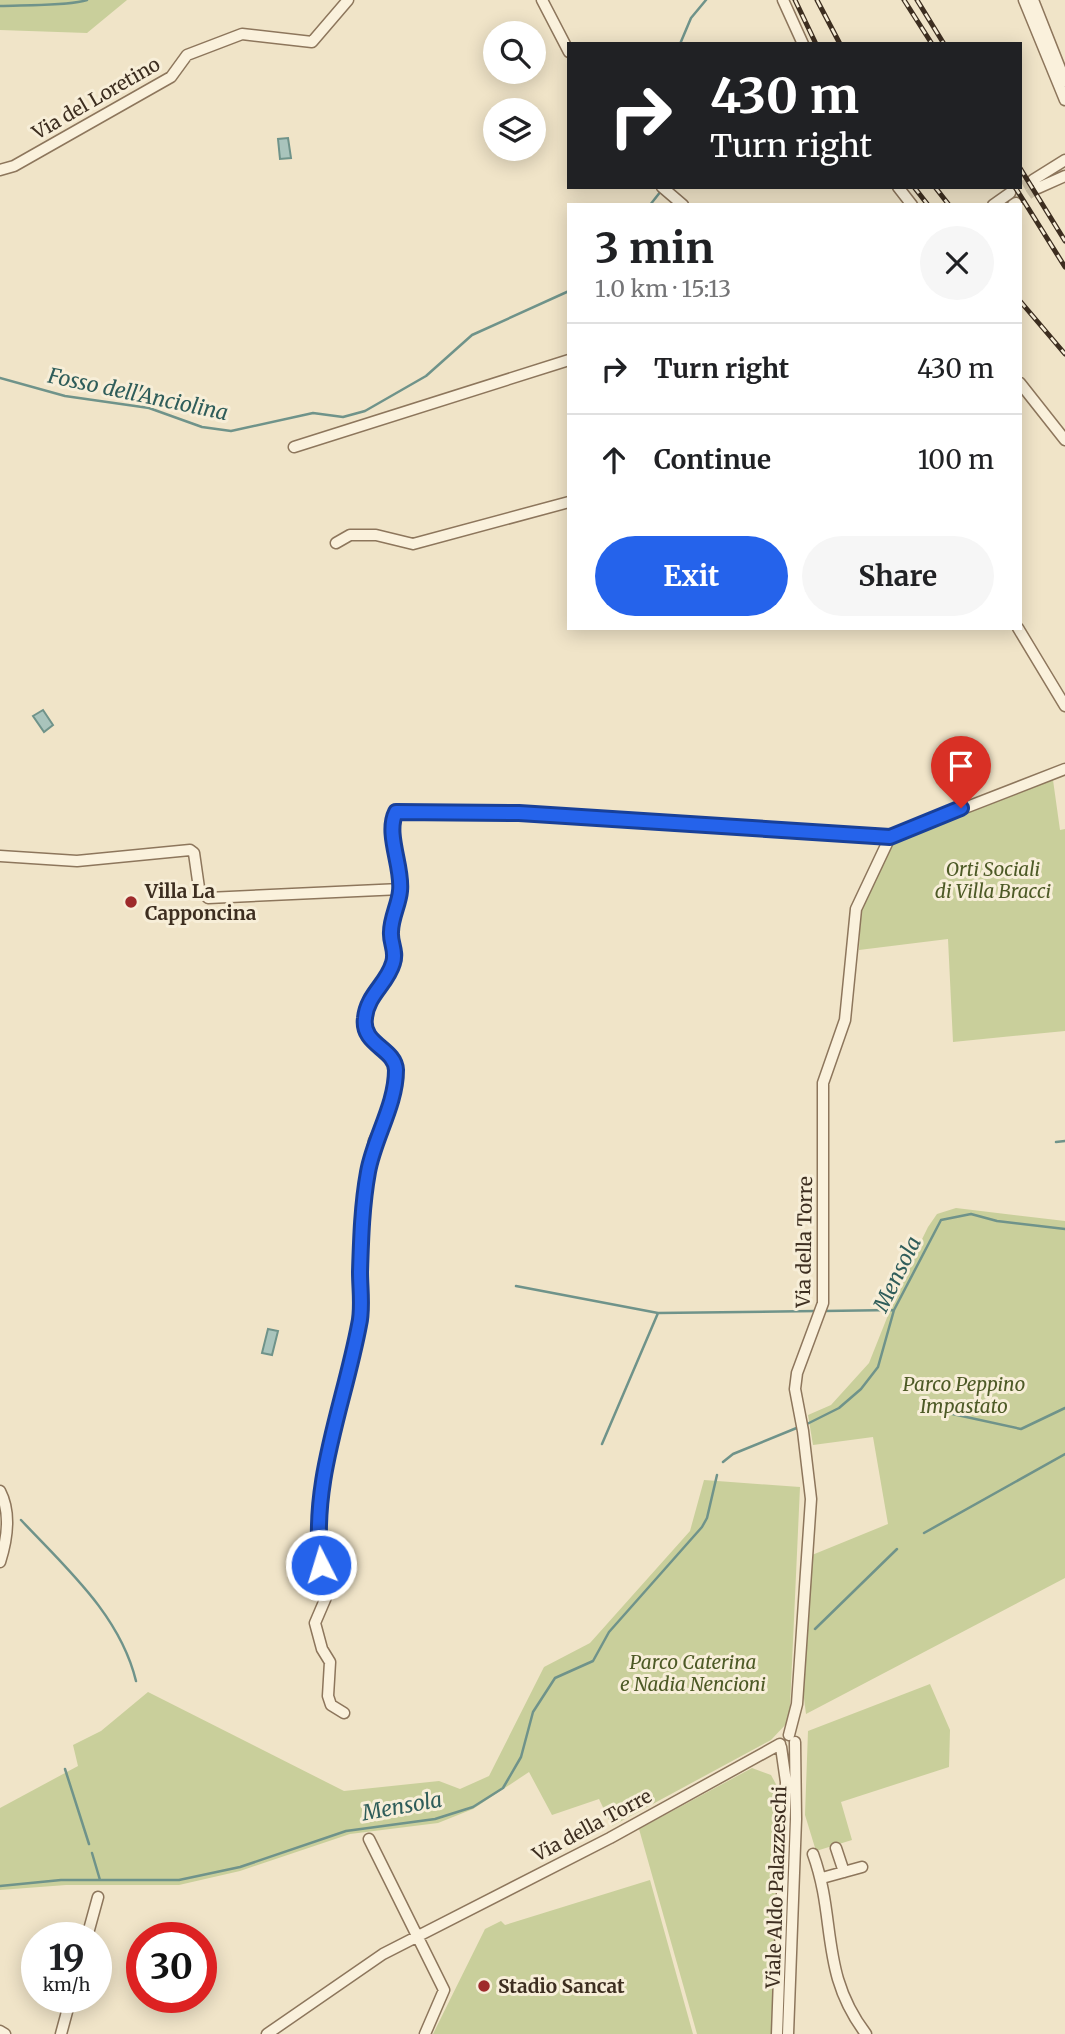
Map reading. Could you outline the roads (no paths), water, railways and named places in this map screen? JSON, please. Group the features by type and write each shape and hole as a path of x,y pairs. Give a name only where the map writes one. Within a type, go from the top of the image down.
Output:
{"street":[{"name":"Via del Loretino","path":"0,170 14,166 172,77 187,55 242,34 313,42 348,0"},
{"path":"541,0 567,48"},
{"path":"783,0 802,42"},
{"path":"1024,0 1065,100"},
{"path":"1033,0 1065,81"},
{"path":"1065,160 1036,184 1065,176"},
{"path":"664,189 681,203"},
{"path":"900,189 910,203"},
{"path":"294,447 567,361"},
{"path":"1022,386 1065,440"},
{"path":"336,543 350,535 376,535 413,544 567,503"},
{"path":"1019,630 1065,706"},
{"path":"344,1713 331,1705 328,1696 330,1662 322,1648 315,1623 333,1580 321,1565 318,1538 323,1474 360,1322 361,1237 368,1171 374,1141 387,1115 396,1071 393,1060 370,1040 365,1018 374,991 389,975 394,961 395,949 390,933 401,889 393,816 396,812 519,813 890,837 1065,769"},
{"name":"Via della Torre","path":"792,1739 797,1704 811,1499 796,1381 823,1303 823,1083 845,1020 856,909 890,837"},
{"path":"0,856 77,861 190,850 195,860 199,888 208,898 291,897 401,889"},
{"path":"0,1491 6,1512 0,1562"},
{"path":"780,1745 790,1750 792,1739"},
{"name":"Viale Aldo Palazzeschi","path":"788,2034 797,1749 792,1739"},
{"name":"Via della Torre","path":"267,2034 360,1969 780,1745"},
{"name":"Viale Aldo Palazzeschi","path":"777,2034 786,1782 780,1745"},
{"path":"369,1839 420,1938 443,1990 425,2034"},
{"path":"836,1848 844,1872"},
{"path":"813,1854 822,1878 833,1968 845,2004 866,2034"},
{"path":"822,1878 862,1867"},
{"path":"92,1922 98,1897"},
{"path":"61,2034 67,2013"},
{"path":"0,2031 5,2034"}],"water":[{"path":"288,138 291,158 280,159 278,139"},
{"path":"43,710 53,725 44,732 33,716"},
{"path":"268,1329 278,1331 272,1355 262,1353"}],"waterway":[{"path":"0,6 87,0"},
{"name":"Fosso dell'Anciolina","path":"681,42 691,18 706,0"},
{"name":"Fosso dell'Anciolina","path":"652,203 661,191"},
{"name":"Fosso dell'Anciolina","path":"0,378 65,396 149,408 202,427 231,431 313,413 343,417 365,411 426,376 472,335 567,292"},
{"path":"1056,1142 1065,1141"},
{"name":"Mensola","path":"805,1425 839,1408 861,1389 878,1367 894,1310 941,1220 971,1214 997,1221 1065,1229"},
{"path":"516,1286 658,1313 817,1311"},
{"path":"824,1311 894,1310"},
{"path":"602,1444 658,1313"},
{"path":"934,1410 1021,1429 1065,1408"},
{"name":"Mensola","path":"723,1462 733,1454 799,1427"},
{"path":"924,1533 1065,1454"},
{"name":"Mensola","path":"0,1886 61,1880 179,1880 240,1867 346,1831 435,1819 473,1807 503,1788 521,1757 533,1712 555,1678 593,1661 609,1632 702,1527 707,1518 717,1475"},
{"path":"21,1520 73,1575 104,1614 118,1635 136,1681"},
{"path":"815,1629 897,1549"},
{"path":"65,1769 89,1844"},
{"path":"92,1853 100,1880"}],"tunnel":[{"path":"1022,186 1033,180"},
{"path":"1016,203 1038,188"},
{"path":"1010,193 1017,189"}],"railway":[{"path":"795,0 815,42"},
{"path":"817,0 839,42"},
{"path":"904,0 931,42"},
{"path":"917,0 943,42"},
{"path":"1022,171 1065,241"},
{"path":"916,189 926,203"},
{"path":"937,189 947,203"},
{"path":"1016,189 1065,267"},
{"path":"1022,303 1065,354"}],"place":[{"name":"Villa La Capponcina","path":"131,902"},
{"name":"Stadio Sancat","path":"484,1986"}],"park label":[{"name":"Orti Sociali di Villa Bracci","path":"993,880"},
{"name":"Parco Peppino Impastato","path":"964,1395"},
{"name":"Parco Caterina e Nadia Nencioni","path":"693,1673"}]}
